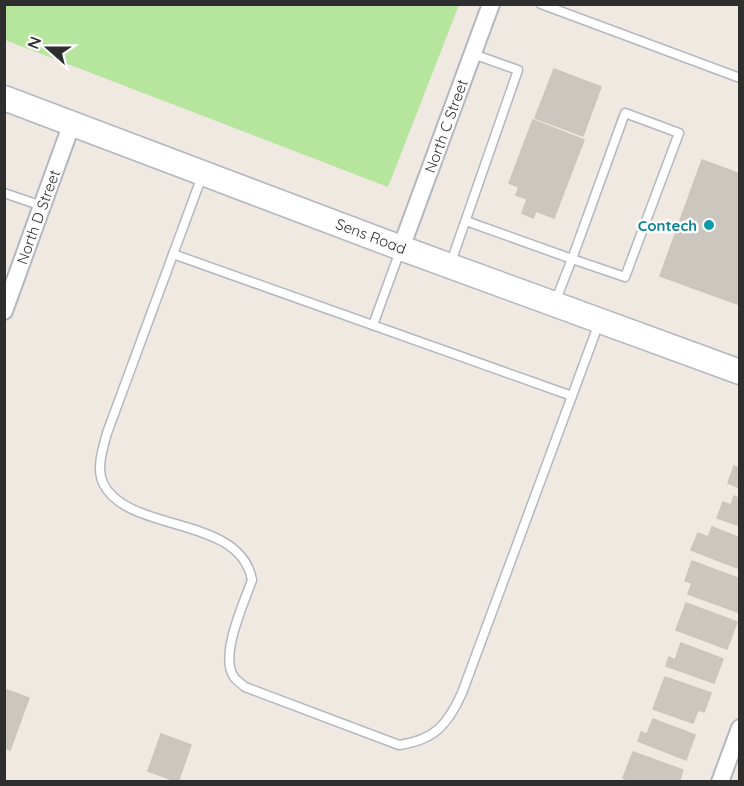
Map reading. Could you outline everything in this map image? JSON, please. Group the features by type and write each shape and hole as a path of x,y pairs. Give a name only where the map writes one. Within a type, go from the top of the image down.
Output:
{"main road":[{"name":"Sens Road","path":"4,98 401,248 740,372"}],"street":[{"name":"North C Street","path":"401,248 491,4"},
{"name":"North D Street","path":"4,311 72,123"},
{"path":"720,782 740,728"}],"lane":[{"path":"541,4 740,78"},
{"path":"450,266 518,70 473,54"},
{"path":"466,221 572,259 625,277 679,134 625,113 572,259 554,304"},
{"path":"204,173 107,433 100,463 102,482 113,498 134,510 211,536 232,548 250,569 252,580 230,645 229,661 234,676 245,687 399,745 418,743 439,729 453,714 600,321"},
{"path":"4,193 42,206"},
{"path":"374,325 401,248"},
{"path":"174,254 572,396"}],"green space":[{"path":"4,5 459,5 388,187 5,40"}],"building":[{"path":"554,69 601,87 583,136 535,118"},
{"path":"533,120 584,140 554,218 536,211 533,218 522,213 527,199 516,195 519,187 509,183"},
{"name":"Contech","path":"702,160 740,174 740,305 660,276"},
{"path":"734,466 740,468 740,488 728,483"},
{"path":"734,496 740,499 740,526 717,518 723,502 731,505"},
{"path":"712,527 740,538 740,569 691,550 698,533 708,537"},
{"path":"692,561 740,579 740,613 688,594 692,583 685,581"},
{"path":"686,603 737,622 727,649 676,630"},
{"path":"681,643 723,659 714,683 666,666 669,657 675,660"},
{"path":"665,677 711,693 704,712 698,710 693,723 653,709"},
{"path":"4,689 29,698 10,750 4,748"},
{"path":"653,719 695,735 686,760 638,741 641,732 647,734"},
{"path":"161,734 191,745 178,782 148,771"},
{"path":"633,752 683,770 679,782 632,782 623,778"}],"place":[{"name":"Contech","path":"709,225"}]}
